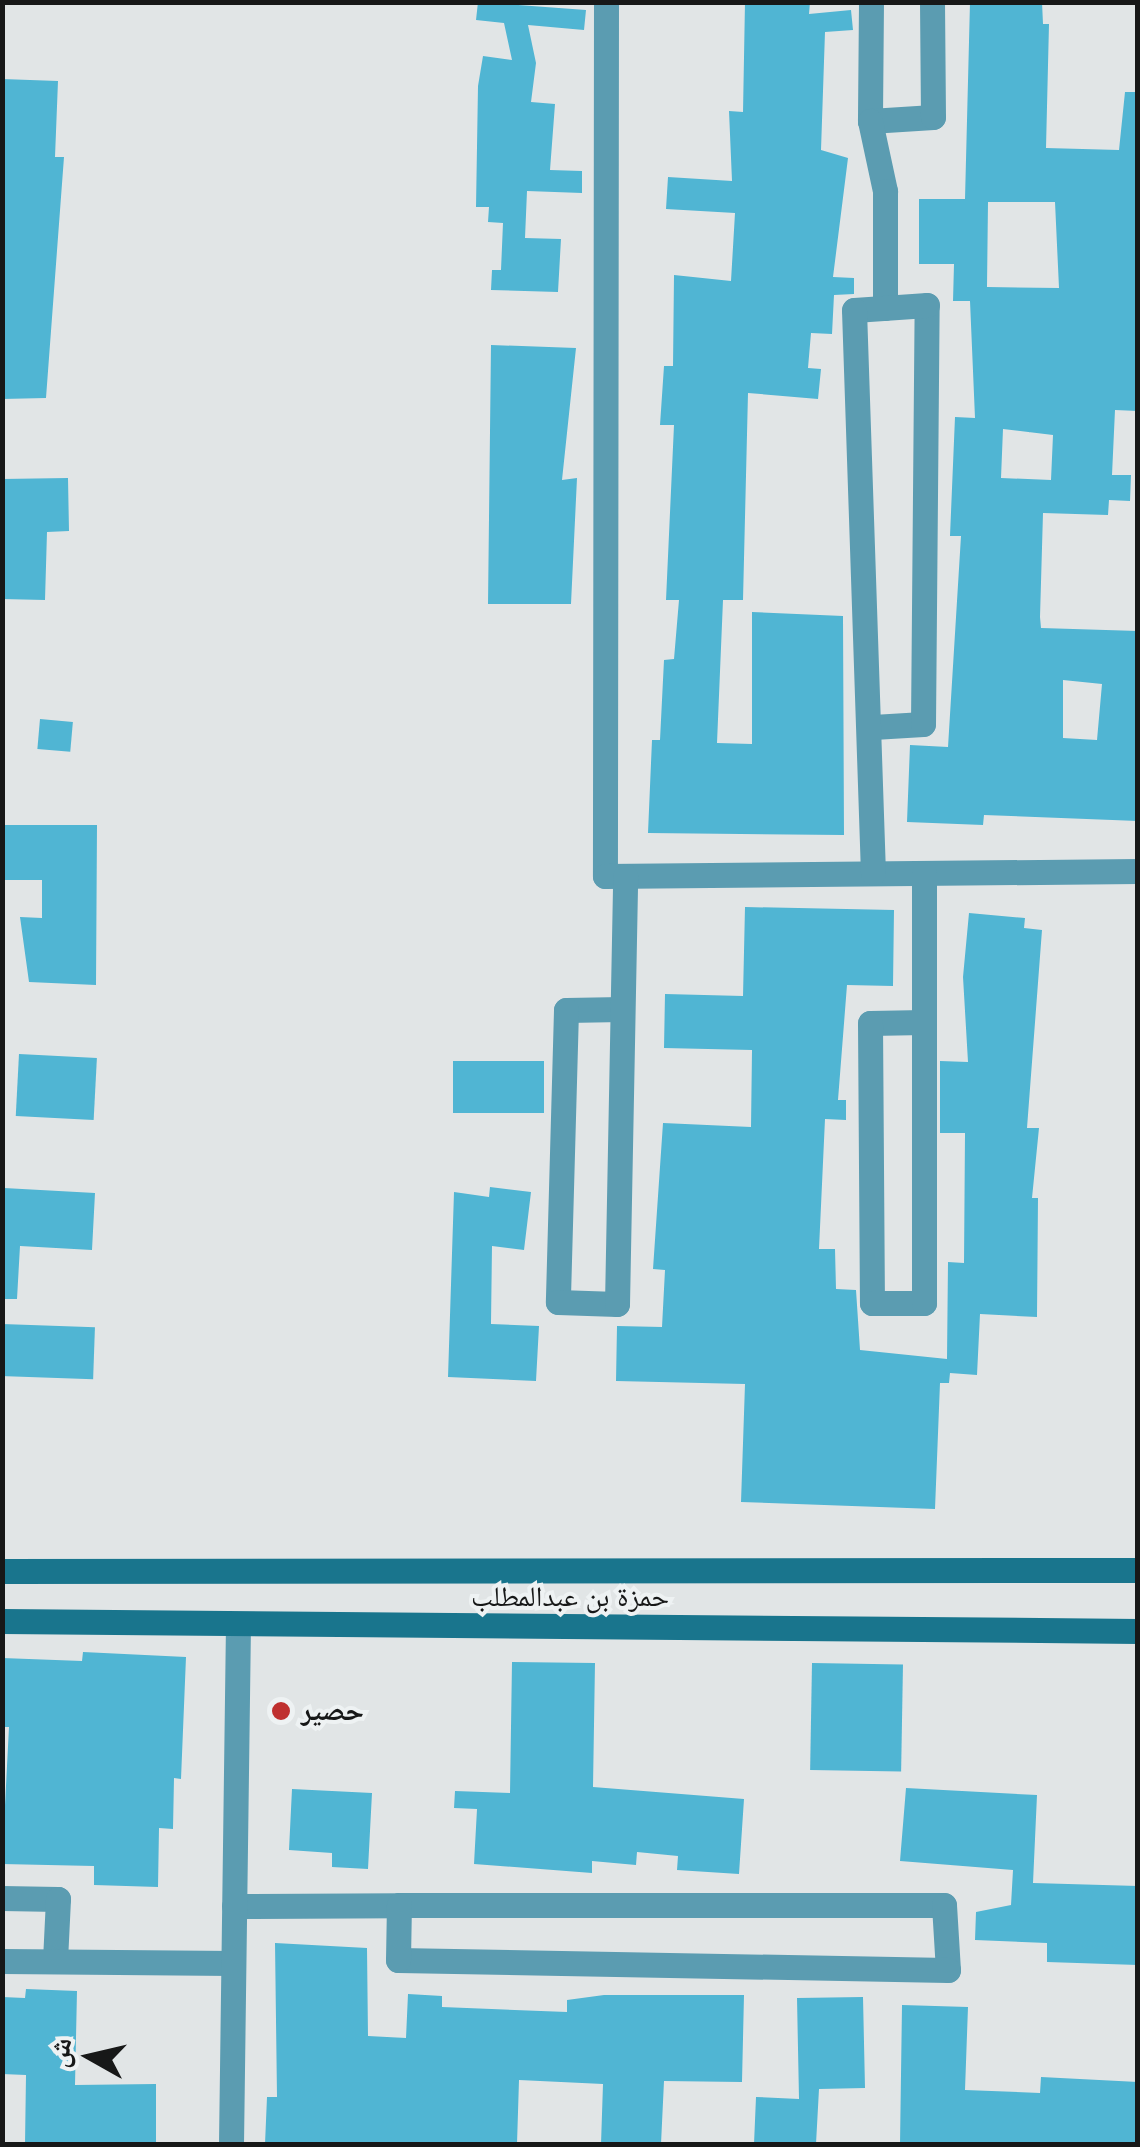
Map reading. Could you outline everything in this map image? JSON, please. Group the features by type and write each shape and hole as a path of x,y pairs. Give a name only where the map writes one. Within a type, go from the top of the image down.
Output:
{"street":[{"path":"606,2 605,876 1138,871"},
{"path":"871,2 870,121 885,191 885,308"},
{"path":"870,121 933,117 932,2"},
{"path":"872,727 923,724 927,305 854,310 872,727 873,873"},
{"path":"924,873 924,1022 924,1303 872,1303 870,1023 924,1022"},
{"path":"622,1009 566,1010 558,1302 617,1304 622,1009 624,876"},
{"name":"حمزة بن عبدالمطلب","path":"2,1571 1138,1570"},
{"name":"حمزة بن عبدالمطلب","path":"2,1621 1138,1631"},
{"path":"231,2144 238,1626"},
{"path":"2,1898 58,1899 55,1961"},
{"path":"234,1906 399,1905 944,1905 948,1970 398,1960 399,1905"},
{"path":"2,1961 234,1963"}],"building":[{"path":"478,2 586,10 584,30 528,25 536,63 531,102 555,104 550,170 582,171 582,193 527,191 525,238 561,239 558,292 491,290 492,270 501,270 503,223 488,222 489,207 476,207 478,86 483,56 512,60 504,23 476,20"},
{"path":"745,2 810,2 809,14 851,10 853,30 825,32 821,150 848,158 833,277 854,278 854,294 834,295 832,334 811,333 808,368 821,369 818,399 748,393 743,600 723,600 717,743 752,744 752,612 843,616 844,835 648,833 652,740 660,740 664,660 674,659 679,600 666,600 674,425 660,425 664,366 673,366 674,275 731,281 735,213 666,209 668,177 732,181 729,111 743,112"},
{"path":"970,2 1042,2 1043,24 1049,24 1046,148 1119,150 1125,92 1138,92 1138,411 1115,410 1112,475 1131,475 1130,501 1109,500 1108,515 1043,513 1040,617 1041,628 1138,631 1138,821 984,815 983,825 907,822 910,745 948,747 961,536 950,536 955,417 975,418 970,301 953,301 954,264 919,264 919,199 965,199","holes":["988,202 1055,202 1059,288 987,287","1003,429 1053,435 1051,480 1001,478","1063,680 1102,684 1097,740 1063,738"]},
{"path":"2,79 58,81 55,157 64,157 46,398 2,399"},
{"path":"491,345 576,348 562,480 577,478 571,604 488,604"},
{"path":"68,478 69,531 47,532 45,600 2,599 2,479"},
{"path":"40,719 73,722 70,752 37,749"},
{"path":"2,825 97,825 96,985 29,982 20,917 42,918 42,880 2,880"},
{"path":"745,907 894,910 893,986 847,985 838,1100 846,1100 846,1120 825,1119 819,1249 835,1249 836,1289 856,1290 860,1350 947,1359 948,1262 964,1263 965,1133 940,1133 940,1061 968,1062 963,977 969,913 1025,918 1024,928 1042,930 1027,1128 1039,1128 1032,1198 1038,1198 1037,1317 980,1314 977,1375 950,1373 949,1383 940,1383 935,1509 741,1502 745,1384 616,1381 617,1326 662,1327 665,1270 653,1269 663,1123 751,1127 752,1050 664,1048 665,994 743,996"},
{"path":"19,1054 97,1058 94,1120 16,1116"},
{"path":"453,1061 544,1061 544,1113 453,1113"},
{"path":"490,1187 531,1192 524,1250 492,1246 491,1324 539,1326 536,1381 448,1377 454,1192 489,1197"},
{"path":"4,1188 95,1193 92,1250 20,1246 17,1299 2,1299"},
{"path":"2,1324 95,1327 93,1379 2,1376"},
{"path":"83,1652 186,1657 181,1779 174,1778 173,1829 159,1828 158,1887 94,1885 94,1866 2,1864 9,1727 2,1727 2,1658 82,1661"},
{"path":"512,1662 595,1663 593,1787 744,1799 739,1874 677,1870 678,1856 637,1852 636,1865 592,1861 592,1873 474,1864 477,1809 454,1808 455,1791 510,1793"},
{"path":"812,1663 903,1665 901,1772 810,1770"},
{"path":"906,1788 1037,1795 1033,1883 1138,1886 1138,1965 1047,1962 1047,1943 975,1940 976,1912 1011,1905 1013,1870 900,1861"},
{"path":"292,1789 372,1793 368,1869 332,1867 332,1853 289,1850"},
{"path":"275,1943 367,1948 368,2036 406,2038 408,1994 442,1996 442,2007 567,2012 567,2000 604,1995 744,1995 742,2082 664,2081 661,2144 601,2144 603,2084 519,2080 517,2144 265,2144 267,2097 277,2097"},
{"path":"26,1989 77,1991 75,2085 156,2084 156,2144 25,2144 26,2075 2,2074 2,1997 25,1998"},
{"path":"863,1997 865,2088 819,2089 816,2144 754,2144 756,2097 799,2099 797,1998"},
{"path":"902,2005 968,2007 965,2090 1040,2093 1041,2077 1138,2082 1138,2144 900,2144"}],"place":[{"name":"حصير","path":"281,1711"}]}
